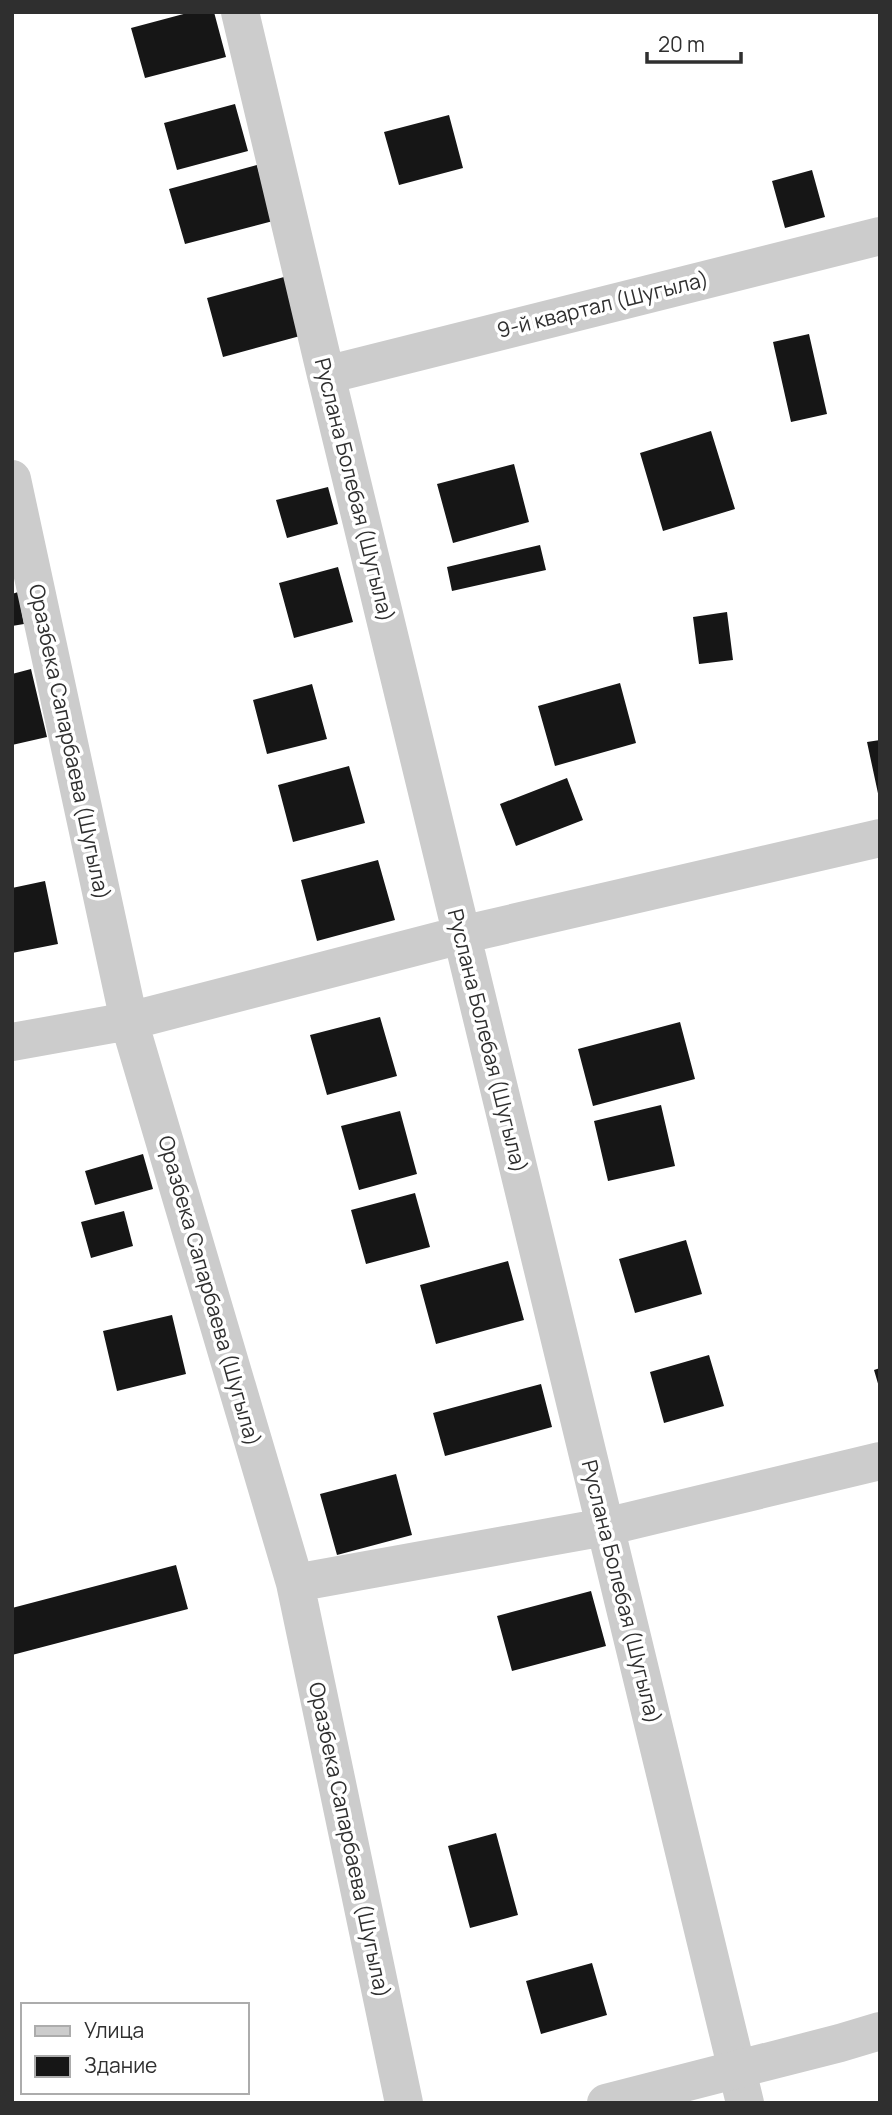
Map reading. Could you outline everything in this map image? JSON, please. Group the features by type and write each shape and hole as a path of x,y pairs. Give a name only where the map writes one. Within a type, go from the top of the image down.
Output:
{"street":[{"name":"Руслана Болебая (Шугыла)","path":"240,12 741,2086"},
{"name":"9-й квартал (Шугыла)","path":"326,375 880,236"},
{"name":"Оразбека Сапарбаева (Шугыла)","path":"12,479 129,1021 295,1583 404,2103"},
{"path":"12,1042 129,1021 461,935 880,838"},
{"path":"295,1583 605,1527 880,1461"},
{"path":"606,2103 741,2086 880,2031"}],"building":[{"path":"191,12 214,12 226,57 145,78 131,28"},
{"path":"235,104 248,151 177,170 164,123"},
{"path":"449,115 463,168 399,185 384,132"},
{"path":"257,165 273,221 185,244 169,189"},
{"path":"812,170 825,217 785,228 772,181"},
{"path":"284,277 300,336 223,357 207,298"},
{"path":"809,334 827,414 791,422 773,342"},
{"path":"711,431 735,509 663,531 640,453"},
{"path":"514,464 529,522 453,543 437,484"},
{"path":"328,487 338,524 287,538 276,500"},
{"path":"540,545 546,570 452,591 447,567"},
{"path":"338,567 353,622 294,638 279,583"},
{"path":"18,592 24,624 12,626 12,594"},
{"path":"727,612 733,660 699,664 693,617"},
{"path":"31,669 47,737 12,745 12,674"},
{"path":"620,683 636,743 555,766 538,706"},
{"path":"312,684 327,739 267,754 253,700"},
{"path":"880,740 880,798 879,798 867,742"},
{"path":"349,766 365,823 293,842 278,785"},
{"path":"567,778 583,820 516,846 500,804"},
{"path":"378,860 395,920 317,941 301,880"},
{"path":"45,881 58,944 12,953 12,888"},
{"path":"380,1017 397,1076 327,1095 310,1035"},
{"path":"680,1022 695,1079 593,1106 578,1049"},
{"path":"661,1105 675,1166 608,1181 594,1121"},
{"path":"400,1111 417,1174 359,1190 341,1126"},
{"path":"143,1154 153,1189 95,1205 85,1171"},
{"path":"415,1193 430,1247 366,1264 351,1210"},
{"path":"124,1211 133,1246 91,1258 81,1222"},
{"path":"686,1240 702,1294 635,1313 619,1259"},
{"path":"508,1261 524,1320 436,1344 420,1285"},
{"path":"172,1315 186,1374 117,1391 103,1331"},
{"path":"709,1355 724,1406 664,1423 650,1372"},
{"path":"880,1368 880,1387 879,1387 874,1370"},
{"path":"541,1384 552,1427 445,1456 433,1413"},
{"path":"396,1474 412,1535 337,1555 320,1494"},
{"path":"176,1565 188,1609 12,1655 12,1608"},
{"path":"591,1591 606,1646 512,1671 497,1616"},
{"path":"496,1833 518,1915 470,1928 448,1846"},
{"path":"592,1963 607,2015 541,2034 526,1981"}]}
